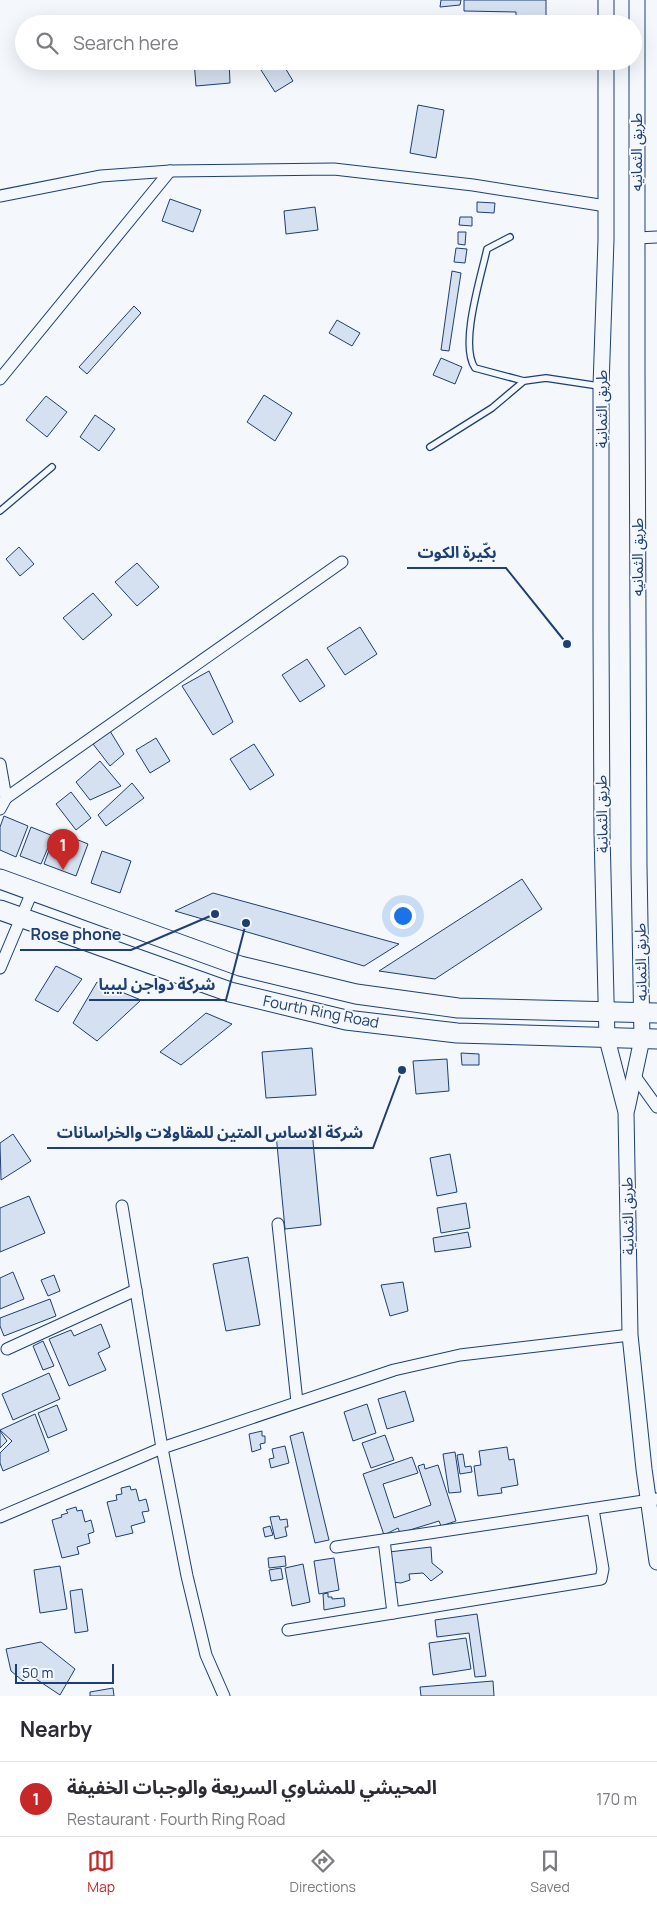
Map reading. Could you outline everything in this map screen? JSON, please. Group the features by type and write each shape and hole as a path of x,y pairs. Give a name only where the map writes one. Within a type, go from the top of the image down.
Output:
{"main road":[{"name":"Fourth Ring Road","path":"0,879 240,966 356,994 458,1008 649,1013"},
{"name":"Fourth Ring Road","path":"0,910 230,992 346,1020 457,1033 650,1039"}],"street":[{"path":"606,0 606,15"},
{"name":"طريق الثمانيه","path":"637,0 637,15"},
{"name":"طريق الثمانية","path":"606,70 606,206 601,386 602,833 606,1012 607,1039 626,1112 630,1335 653,1500 657,1562"},
{"name":"طريق الثمانيه","path":"626,1112 634,1075 650,1039 639,846 637,70"},
{"path":"0,196 101,176 170,171 334,169 473,185 606,206"},
{"path":"0,379 170,171"},
{"path":"637,238 657,237"},
{"path":"0,809 6,798 342,562"},
{"path":"0,764 6,798"},
{"path":"0,968 32,892"},
{"path":"634,1075 657,1108"},
{"path":"122,1206 162,1448 187,1576 204,1646 224,1696"},
{"path":"278,1224 297,1402"},
{"path":"7,1349 136,1290"},
{"path":"0,1517 162,1448 394,1370 460,1355 630,1335"},
{"path":"336,1547 653,1500"},
{"path":"288,1630 601,1579 604,1569 593,1509"},
{"path":"384,1540 392,1614"}],"lane":[{"path":"510,237 487,249 469,334 470,360 475,368 524,380 546,378 601,386"},
{"path":"430,447 492,408 524,380"},
{"path":"0,511 52,467"}],"building":[{"path":"441,0 461,0 460,5 440,7"},
{"path":"464,0 546,0 546,15 516,15 516,12 464,11"},
{"path":"195,70 229,70 230,83 196,86"},
{"path":"261,70 286,70 293,81 275,92"},
{"path":"418,105 444,110 436,158 410,153"},
{"path":"170,199 201,210 193,232 162,221"},
{"path":"477,202 495,203 494,213 477,212"},
{"path":"315,207 318,230 286,234 284,211"},
{"path":"460,217 472,217 472,226 459,225"},
{"path":"458,232 466,232 465,245 458,244"},
{"path":"456,248 467,249 465,263 454,262"},
{"path":"452,271 461,273 449,351 441,350"},
{"path":"134,306 141,313 87,374 79,367"},
{"path":"337,320 360,333 352,346 329,333"},
{"path":"441,358 462,367 455,384 433,375"},
{"path":"264,395 292,413 275,441 247,422"},
{"path":"46,396 67,412 47,437 26,420"},
{"path":"95,415 115,429 99,451 80,437"},
{"path":"19,547 34,564 20,576 6,559"},
{"path":"137,563 159,587 137,606 115,582"},
{"path":"93,593 112,615 83,640 63,618"},
{"path":"360,627 377,654 345,675 327,648"},
{"path":"307,659 325,686 300,702 282,675"},
{"path":"209,671 233,722 213,735 182,686"},
{"path":"110,731 124,754 110,766 93,744"},
{"path":"156,738 170,761 150,773 136,750"},
{"path":"254,744 274,775 250,790 230,759"},
{"path":"100,761 121,786 90,800 76,782"},
{"path":"132,783 144,798 106,826 98,815"},
{"path":"71,792 91,818 76,830 56,804"},
{"path":"4,816 28,826 16,857 0,850 0,827"},
{"path":"31,827 53,836 41,864 20,856"},
{"path":"56,831 88,844 76,876 44,864"},
{"path":"102,851 131,861 120,893 91,883"},
{"path":"522,879 542,909 435,979 379,971"},
{"path":"213,893 399,944 364,966 175,911"},
{"path":"56,966 82,979 58,1012 35,1000"},
{"path":"97,982 141,1000 97,1041 73,1023"},
{"path":"206,1013 232,1024 181,1065 160,1052"},
{"path":"312,1048 316,1095 266,1098 262,1052"},
{"path":"461,1053 479,1054 479,1065 462,1065"},
{"path":"447,1059 449,1091 416,1094 413,1061"},
{"path":"312,1131 321,1225 285,1229 276,1134"},
{"path":"13,1134 31,1161 1,1180 0,1143"},
{"path":"450,1154 457,1192 437,1196 430,1158"},
{"path":"29,1196 45,1233 0,1252 0,1208"},
{"path":"466,1203 470,1228 441,1233 437,1208"},
{"path":"468,1232 471,1247 435,1252 433,1238"},
{"path":"248,1257 260,1325 226,1331 213,1264"},
{"path":"13,1272 24,1299 0,1309 0,1278"},
{"path":"54,1275 60,1291 48,1296 41,1280"},
{"path":"403,1282 408,1311 390,1316 381,1285"},
{"path":"50,1299 56,1316 4,1336 0,1326 0,1318"},
{"path":"101,1324 110,1347 98,1353 106,1370 69,1386 49,1339 71,1330 74,1336"},
{"path":"43,1341 54,1366 43,1370 33,1346"},
{"path":"49,1373 60,1399 13,1420 2,1394"},
{"path":"405,1391 414,1421 387,1429 378,1399"},
{"path":"367,1404 376,1433 353,1441 344,1412"},
{"path":"57,1405 67,1430 48,1438 38,1413"},
{"path":"35,1414 49,1451 3,1471 0,1463 0,1453 12,1441 0,1430"},
{"path":"0,1431 7,1441 0,1448"},
{"path":"262,1431 262,1436 265,1436 265,1443 260,1444 261,1449 252,1452 249,1434"},
{"path":"303,1432 329,1540 315,1543 290,1436"},
{"path":"385,1435 394,1460 371,1468 362,1443"},
{"path":"285,1446 289,1463 271,1468 269,1459 274,1458 272,1449"},
{"path":"507,1447 509,1460 514,1459 518,1485 501,1488 502,1493 478,1496 474,1466 481,1465 479,1451"},
{"path":"455,1452 461,1492 449,1493 443,1454"},
{"path":"463,1454 465,1467 471,1466 472,1472 460,1474 457,1455"},
{"path":"412,1457 418,1473 383,1484 394,1518 431,1505 418,1466 424,1464 425,1469 438,1465 456,1521 441,1526 439,1521 400,1533 398,1528 384,1535 363,1474"},
{"path":"130,1486 131,1490 136,1489 139,1501 146,1499 149,1511 142,1512 145,1522 131,1526 133,1533 116,1537 107,1502 117,1500 116,1495 122,1494 121,1488"},
{"path":"76,1507 77,1511 82,1510 85,1522 91,1520 94,1532 88,1534 90,1543 77,1547 79,1554 62,1558 52,1520 68,1513 66,1510"},
{"path":"279,1516 280,1520 287,1519 288,1527 285,1527 287,1536 275,1539 270,1517"},
{"path":"270,1526 273,1535 265,1537 263,1528"},
{"path":"431,1547 432,1563 443,1572 431,1581 423,1573 409,1574 410,1580 401,1583 392,1582 389,1552"},
{"path":"285,1556 286,1566 269,1568 268,1558"},
{"path":"334,1558 339,1590 319,1594 314,1561"},
{"path":"303,1564 310,1602 292,1606 285,1568"},
{"path":"60,1566 67,1609 40,1613 34,1570"},
{"path":"281,1568 283,1579 271,1581 269,1570"},
{"path":"82,1589 88,1631 75,1633 70,1591"},
{"path":"328,1593 328,1597 332,1597 332,1599 344,1598 345,1606 324,1610 323,1594"},
{"path":"477,1614 486,1676 475,1677 469,1633 437,1637 435,1620"},
{"path":"466,1638 471,1669 433,1675 429,1643"},
{"path":"41,1642 75,1669 60,1695 30,1675 23,1681 11,1671 6,1649"},
{"path":"493,1681 494,1696 421,1696 420,1687"},
{"path":"113,1688 114,1696 90,1696 90,1692"}],"place":[{"name":"بكّيرة الكوت","path":"567,644"},
{"name":"المحيشي للمشاوي السريعة والوجبات الخفيفة","path":"63,870"},
{"name":"Rose phone","path":"215,914"},
{"name":"شركة دواجن ليبيا","path":"246,923"},
{"name":"شركة الاساس المتين للمقاولات والخراسانات","path":"402,1070"}]}
